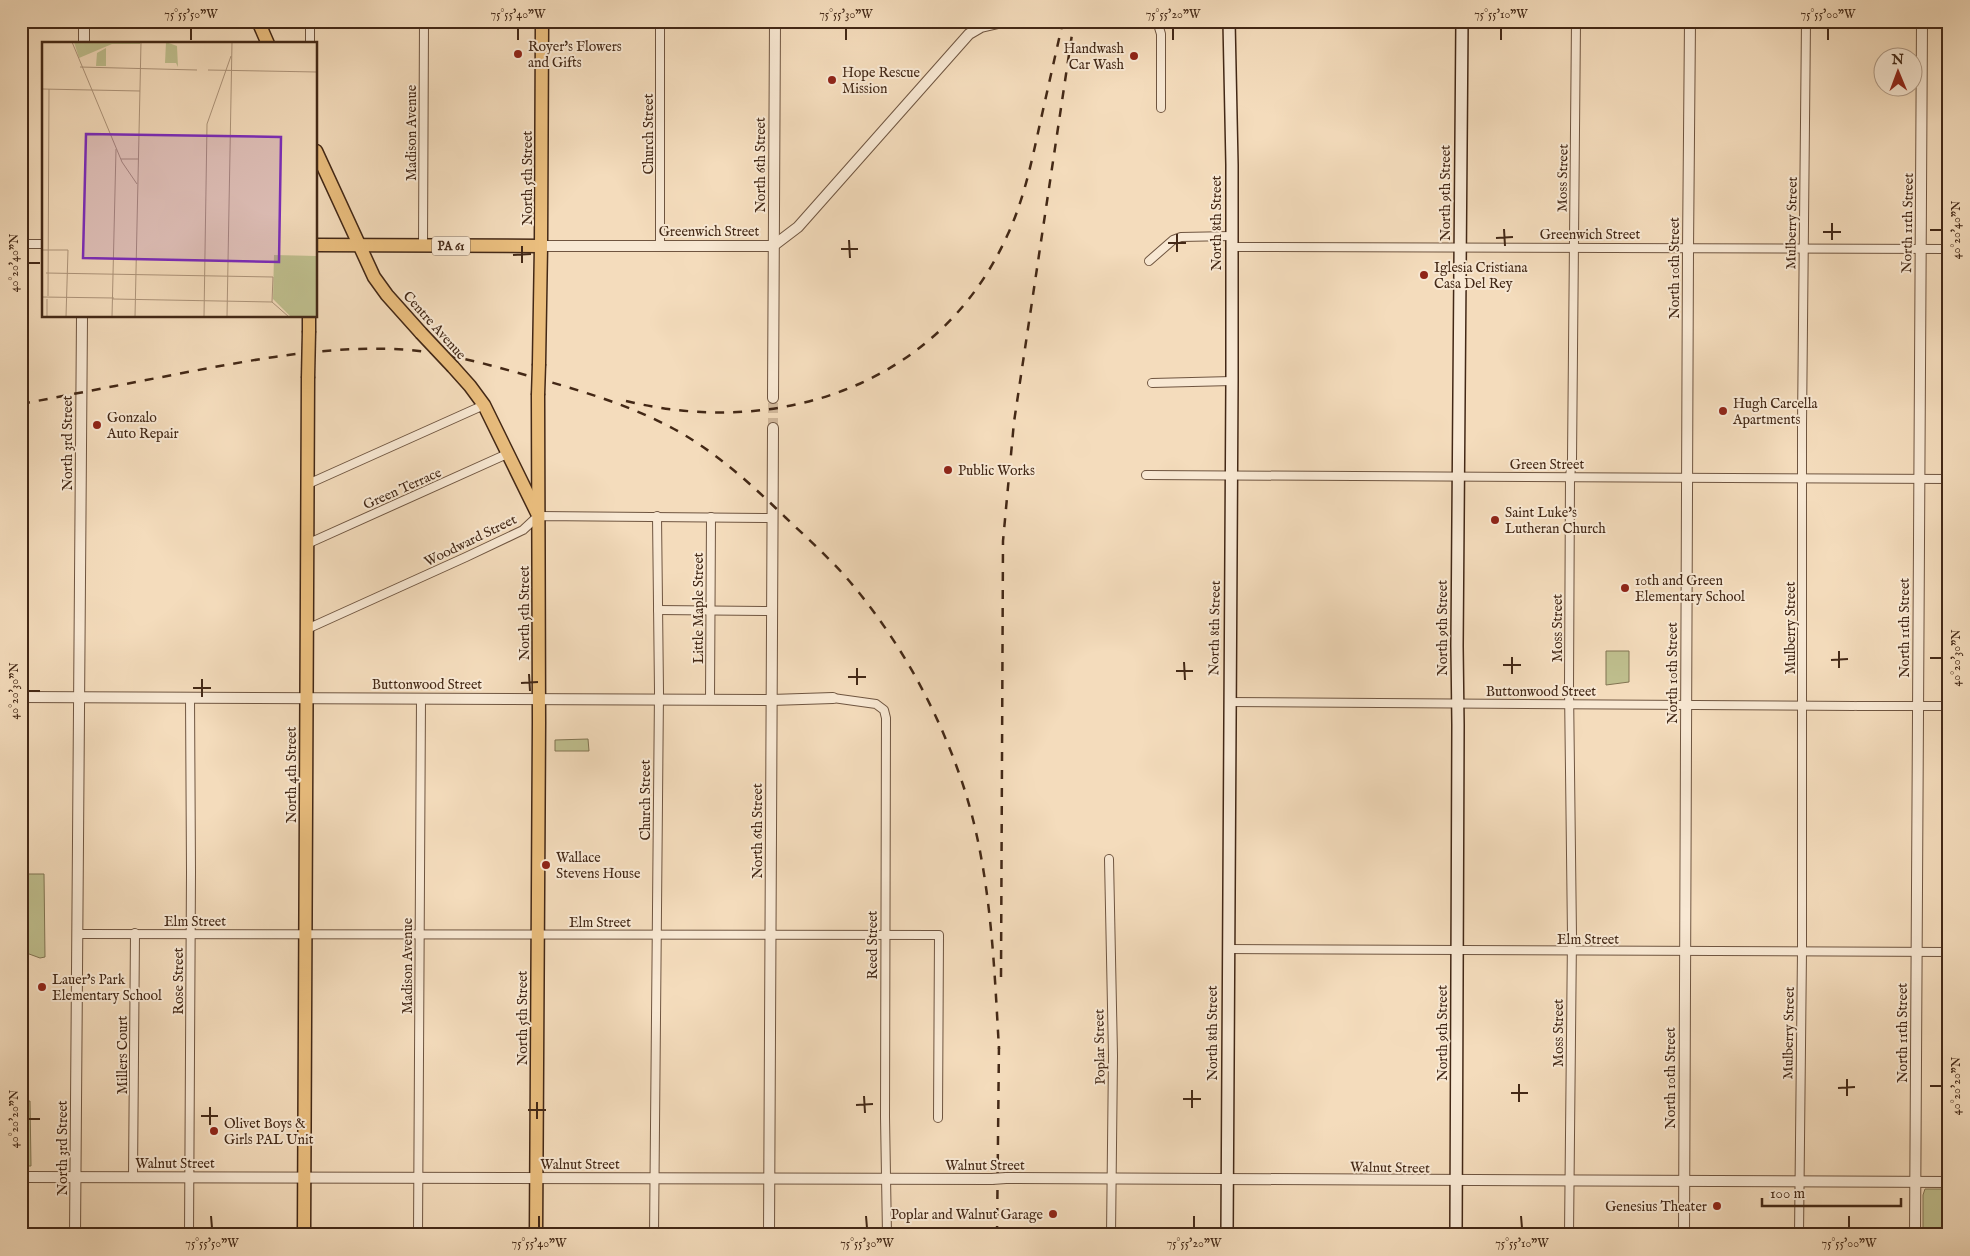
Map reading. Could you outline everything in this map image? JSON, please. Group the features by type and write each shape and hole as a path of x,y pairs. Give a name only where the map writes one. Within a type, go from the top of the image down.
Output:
{"main road":[{"path":"258,21 267,42"},
{"name":"North 5th Street","path":"536,1235 539,698 538,395 542,246 542,21"},
{"name":"North 8th Street","path":"1227,1235 1232,381 1229,21"},
{"name":"North 9th Street","path":"1456,1235 1458,477 1462,21"},
{"name":"Centre Avenue","path":"318,155 379,283 470,386 484,405 538,516"},
{"name":"Greenwich Street","path":"318,245 542,246"},
{"name":"North 4th Street","path":"304,1235 309,318"}],"street":[{"path":"84,21 84,42"},
{"path":"310,21 310,42"},
{"name":"Madison Avenue","path":"423,245 424,21"},
{"name":"Church Street","path":"660,21 660,246"},
{"name":"North 6th Street","path":"773,398 775,21"},
{"name":"Greenwich Street","path":"542,246 773,246 798,227 968,34 981,27 1007,21"},
{"path":"1157,21 1161,34 1161,108"},
{"name":"Moss Street","path":"1569,1235 1571,951 1570,477 1572,459 1576,21"},
{"name":"North 10th Street","path":"1684,1235 1686,478 1690,21"},
{"name":"Mulberry Street","path":"1800,1235 1802,478 1806,21"},
{"name":"North 11th Street","path":"1915,1235 1922,21"},
{"name":"Greenwich Street","path":"1150,261 1173,240 1181,237 1231,241 1460,248 1949,249"},
{"path":"21,244 42,244"},
{"name":"North 3rd Street","path":"75,1235 82,318"},
{"path":"1152,383 1232,381"},
{"path":"308,484 484,405"},
{"name":"North 6th Street","path":"769,1235 773,428"},
{"name":"Green Terrace","path":"307,544 507,454"},
{"name":"Green Street","path":"1146,475 1949,479"},
{"path":"538,516 772,518"},
{"name":"Woodward Street","path":"307,629 466,558 523,530 538,516"},
{"name":"Church Street","path":"654,1235 658,699 657,516"},
{"name":"Little Maple Street","path":"710,699 711,517"},
{"path":"658,610 772,612"},
{"name":"Buttonwood Street","path":"21,697 771,700 833,698"},
{"name":"Rose Street","path":"189,1235 190,697"},
{"name":"Madison Avenue","path":"418,1235 421,698"},
{"name":"Reed Street","path":"833,698 876,704 884,710 886,718 887,1235"},
{"name":"Buttonwood Street","path":"1229,702 1949,706"},
{"name":"Poplar Street","path":"1109,859 1112,1056 1111,1235"},
{"name":"Millers Court","path":"133,1177 135,933"},
{"name":"Elm Street","path":"77,934 939,935 938,1118"},
{"name":"Elm Street","path":"1228,949 1949,952"},
{"name":"Walnut Street","path":"21,1177 1006,1178 1456,1182 1949,1182"}],"green space":[{"path":"1606,651 1629,651 1629,682 1606,685"},
{"path":"588,739 589,751 555,751 555,740"},
{"path":"21,874 44,874 45,957 40,958 21,951"},
{"path":"21,1101 30,1101 31,1166 21,1166"},
{"path":"1925,1189 1949,1189 1949,1235 1923,1235 1923,1195"}],"tunnel":[{"path":"773,398 773,428"}],"railway":[{"path":"626,401 683,411 740,412 795,405 848,389 897,364 940,330 977,288 1013,223 1030,169 1063,21"},
{"path":"1001,977 1003,541 1014,422 1074,21"},
{"path":"21,404 277,357 322,351 391,349 441,354 474,361 600,397 656,420 689,438 732,469 845,576 883,625 916,678 930,705 955,762 965,791 981,854 990,919 999,1049"},
{"path":"997,1235 999,1042"}],"place":[{"name":"Royer's Flowers and Gifts","path":"518,54"},
{"name":"Handwash Car Wash","path":"1134,56"},
{"name":"Hope Rescue Mission","path":"832,80"},
{"name":"Iglesia Cristiana Casa Del Rey","path":"1424,275"},
{"name":"Hugh Carcella Apartments","path":"1723,411"},
{"name":"Gonzalo Auto Repair","path":"97,425"},
{"name":"Public Works","path":"948,470"},
{"name":"Saint Luke's Lutheran Church","path":"1495,520"},
{"name":"10th and Green Elementary School","path":"1625,588"},
{"name":"Wallace Stevens House","path":"546,865"},
{"name":"Lauer's Park Elementary School","path":"42,987"},
{"name":"Olivet Boys & Girls PAL Unit","path":"214,1131"},
{"name":"Genesius Theater","path":"1717,1206"},
{"name":"Poplar and Walnut Garage","path":"1053,1214"}]}
